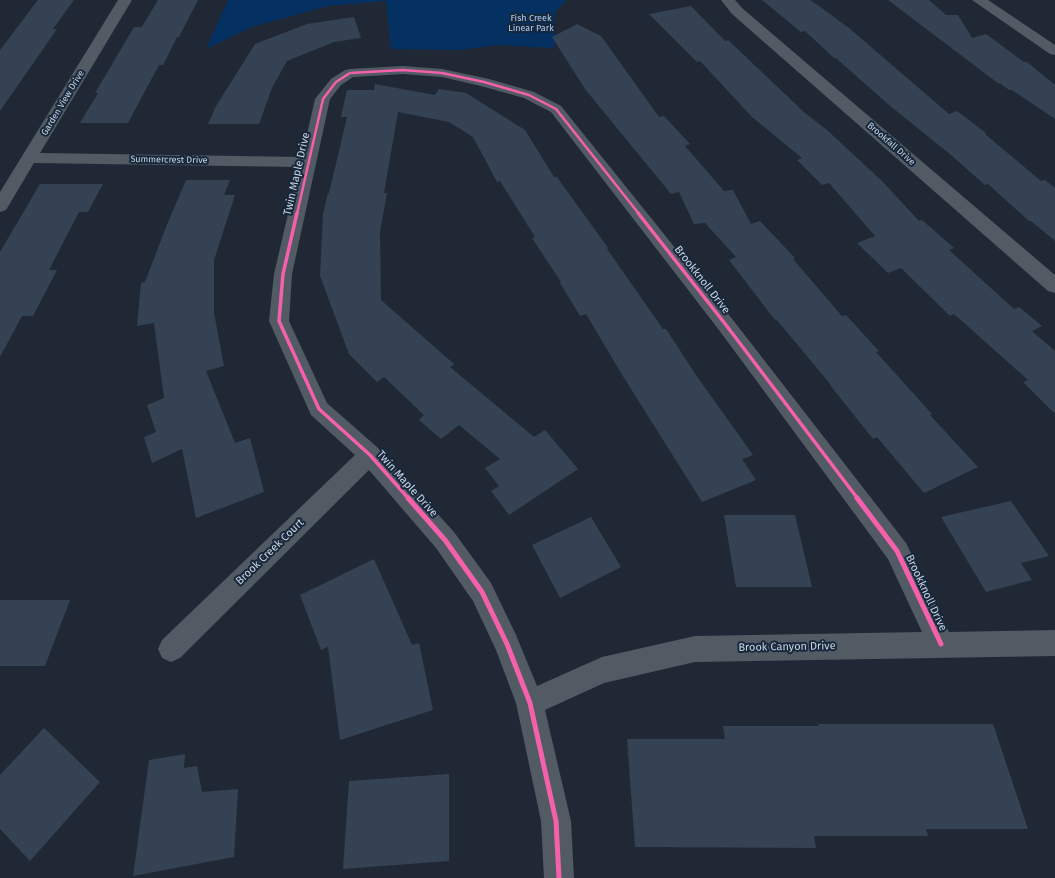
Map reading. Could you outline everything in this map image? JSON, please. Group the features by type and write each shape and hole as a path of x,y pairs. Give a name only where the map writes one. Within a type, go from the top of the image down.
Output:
{"street":[{"name":"Garden View Drive","path":"0,206 125,0"},
{"name":"Brookfall Drive","path":"728,0 737,11 1055,286"},
{"path":"979,0 1055,51"},
{"name":"Brookknoll Drive","path":"350,73 403,70 442,73 484,82 530,95 556,109 726,325 897,551 941,644"},
{"name":"Twin Maple Drive","path":"350,73 336,82 323,99 283,274 279,321 319,409 370,455 445,540 482,592 507,644 530,703 556,821 558,878"},
{"name":"Summercrest Drive","path":"29,158 309,162"},
{"name":"Brook Creek Court","path":"171,649 370,455"},
{"name":"Brook Canyon Drive","path":"530,703 602,670 695,649 1055,643"}],"green space":[{"name":"Fish Creek Linear Park","path":"228,0 567,0 555,12 554,48 497,45 459,50 391,49 386,1 328,6 252,27 206,49"}],"building":[{"path":"38,0 74,0 53,29 57,29 0,111 0,50"},
{"path":"158,0 198,0 179,37 177,37 163,65 159,65 128,123 80,123 98,93 95,93 134,27 142,27"},
{"path":"762,0 810,0 849,28 949,114 957,111 986,133 985,134 1041,181 1045,180 1055,188 1055,241 1031,221 1029,221 988,184 985,185 951,155 889,105 805,31 801,32"},
{"path":"888,0 929,0 946,15 958,15 972,38 986,34 1024,62 1027,62 1055,85 1055,119 1012,90 1009,90 1000,83 999,84"},
{"path":"691,6 725,41 728,40 805,113 827,130 883,182 919,221 922,220 954,248 949,250 1014,309 1019,307 1042,326 1032,331 1055,351 1055,414 1023,382 1028,380 954,314 950,316 901,268 888,273 857,243 875,236 829,183 822,185 797,160 802,158 752,117 700,61 697,62 649,14"},
{"path":"354,17 361,38 334,42 287,61 272,88 259,124 208,124 216,106 255,44 307,24"},
{"path":"577,24 601,36 659,117 664,116 690,144 685,146 724,191 733,190 751,224 760,221 795,258 793,259 842,316 846,315 879,351 876,352 932,414 930,415 978,467 924,493 877,437 873,439 831,385 776,319 775,320 729,260 736,257 705,223 694,224 679,192 671,194 585,89 552,37"},
{"path":"375,84 435,95 439,89 466,93 525,130 554,177 557,177 608,248 607,249 663,329 666,329 696,375 753,455 742,459 756,480 702,502 586,314 580,316 560,283 561,282 532,238 535,237 500,181 497,182 473,137 449,122 398,112 384,193 387,193 380,232 381,300 454,364 450,367 534,437 545,430 578,469 509,515 491,491 499,486 485,468 500,459 459,425 441,439 419,420 424,415 384,377 377,382 349,354 320,276 323,214 347,117 341,117 347,90 374,90"},
{"path":"186,180 230,180 224,195 235,195 214,260 214,313 224,366 206,371 235,443 250,438 264,492 196,518 182,449 152,463 144,437 156,432 147,405 164,398 154,323 137,326 141,283 145,282"},
{"path":"40,184 103,184 88,212 79,212 49,270 57,270 33,316 22,316 0,357 0,252"},
{"path":"1011,501 1049,556 1021,563 1032,580 986,592 941,517"},
{"path":"724,515 795,515 812,587 736,587"},
{"path":"591,517 621,567 560,598 532,545"},
{"path":"374,559 412,645 419,643 433,710 340,740 328,647 321,650 300,595"},
{"path":"0,600 70,600 45,666 0,666"},
{"path":"818,724 993,724 1028,829 926,829 928,836 814,836 816,848 635,847 627,739 725,739 723,726 819,726"},
{"path":"44,728 100,782 30,861 0,829 0,775"},
{"path":"185,754 184,768 197,766 202,792 238,789 234,857 133,876 149,760"},
{"path":"449,774 449,861 343,869 349,781"}],"cycle path":[{"path":"559,878 556,821 530,703 507,644 482,592 445,540 370,455 319,409 279,321 283,274 323,99 336,82 350,73 403,70 442,73 484,82 529,95 556,109 726,325 897,551 941,644"}]}
